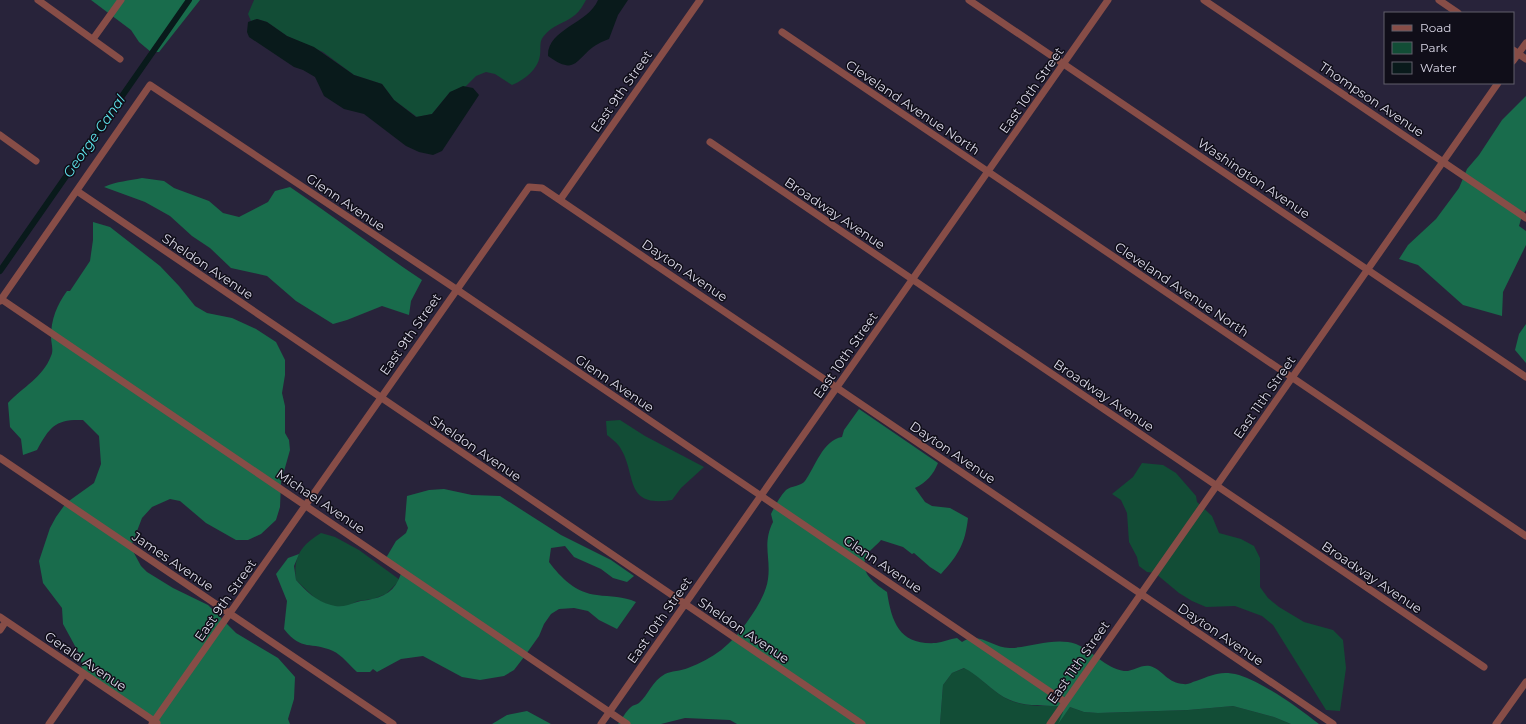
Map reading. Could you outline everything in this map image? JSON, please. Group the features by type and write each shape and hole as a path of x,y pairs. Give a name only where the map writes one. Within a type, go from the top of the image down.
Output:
{"street":[{"path":"38,0 120,59"},
{"path":"93,39 121,0"},
{"name":"East 9th Street","path":"155,723 229,613 529,187 542,188 560,200 700,0"},
{"name":"Washington Avenue","path":"969,0 1526,377"},
{"name":"East 10th Street","path":"601,724 1108,0"},
{"name":"Thompson Avenue","path":"1204,0 1526,218"},
{"path":"1439,0 1457,12"},
{"name":"Cleveland Avenue North","path":"782,32 1526,536"},
{"path":"1526,43 1516,51 1526,59"},
{"name":"East 11th Street","path":"1050,724 1497,84"},
{"name":"Glenn Avenue","path":"77,191 150,85 456,289 1065,702"},
{"path":"0,135 36,161"},
{"name":"Broadway Avenue","path":"710,142 1484,667"},
{"path":"1,300 77,191"},
{"name":"Sheldon Avenue","path":"77,191 862,724"},
{"name":"Dayton Avenue","path":"560,200 1333,724"},
{"name":"Michael Avenue","path":"1,300 627,724"},
{"name":"James Avenue","path":"0,458 393,724"},
{"path":"0,630 3,619"},
{"name":"Gerald Avenue","path":"3,619 155,723"},
{"path":"49,724 84,674"},
{"path":"1496,724 1526,682"}],"green space":[{"path":"91,0 200,0 159,52 151,52 139,42 131,30"},
{"path":"254,0 586,0 575,15 551,29 543,37 539,60 530,74 526,77 512,85 495,74 486,72 476,76 465,87 450,92 432,114 417,117 394,100 382,84 354,75 323,52 287,36 267,22 257,19 251,21 248,14"},
{"path":"1526,96 1526,210 1522,216 1519,226 1526,231 1526,245 1503,292 1502,316 1463,305 1418,265 1399,259 1408,245 1436,219 1459,188 1467,169 1479,155 1502,120"},
{"path":"142,178 164,181 174,188 209,201 223,213 239,217 268,202 275,191 290,187 422,280 411,301 409,315 382,306 333,324 296,301 267,276 231,268 210,248 192,236 170,216 145,202 104,187 118,182"},
{"path":"93,222 110,227 160,266 195,306 207,313 232,318 256,329 276,342 285,360 285,375 282,393 285,406 285,433 289,440 290,450 281,482 280,507 276,520 261,534 248,540 236,540 206,523 180,501 170,499 152,507 142,518 132,544 134,553 141,566 147,572 173,588 208,605 236,633 278,658 295,677 294,699 288,719 290,724 157,724 82,674 81,657 63,624 62,608 43,583 39,561 50,528 66,503 94,483 101,464 99,436 83,420 66,421 50,430 37,450 23,455 21,439 10,427 8,403 38,376 52,354 51,330 53,318 63,296 67,291 70,291 90,261 93,240"},
{"path":"1526,324 1526,363 1515,350 1519,334"},
{"path":"859,409 938,463 929,478 915,488 925,502 932,506 950,508 968,518 963,542 957,554 941,574 930,567 914,553 912,554 903,547 881,540 867,555 864,563 867,573 874,582 887,592 895,623 906,636 924,643 936,643 957,638 962,642 974,638 1004,648 1052,642 1068,642 1082,647 1105,663 1117,669 1127,671 1143,666 1150,666 1174,682 1186,684 1222,673 1239,675 1270,690 1291,703 1319,724 1291,724 1274,717 1233,706 1188,710 1098,713 1084,712 1070,707 1058,724 1063,712 1059,706 1036,705 1013,701 999,694 964,668 952,673 943,685 940,724 737,724 730,720 685,718 661,724 618,724 629,709 639,703 657,680 667,673 685,669 706,660 728,644 741,630 757,607 767,585 769,571 767,544 773,522 771,514 774,508 786,490 805,481 820,455 830,443 835,439 842,437 844,430"},
{"path":"620,420 645,436 704,467 681,488 672,500 656,501 645,499 638,494 634,486 625,456 619,446 607,435 606,421"},
{"path":"1142,463 1163,465 1176,473 1196,496 1197,502 1212,516 1219,533 1241,539 1254,546 1260,558 1260,587 1268,598 1279,607 1304,622 1333,630 1343,640 1346,668 1340,711 1326,710 1273,625 1262,616 1235,606 1206,607 1179,593 1155,573 1147,572 1139,566 1137,557 1129,542 1127,513 1121,500 1112,494 1133,477"},
{"path":"444,489 472,495 500,496 561,535 611,560 634,576 627,582 613,578 601,569 574,557 565,546 551,548 549,562 564,579 582,591 589,594 622,598 636,602 617,629 599,620 588,611 574,608 559,609 551,614 544,624 539,636 514,670 504,676 480,680 462,677 423,656 401,659 377,672 373,669 370,672 357,672 343,658 333,651 307,645 296,641 290,636 284,629 287,601 276,574 288,558 299,554 294,566 296,580 321,601 335,606 344,606 359,601 378,598 396,585 401,575 402,569 386,558 396,541 406,533 408,528 405,520 407,496 429,490"},
{"path":"321,533 335,537 359,550 400,580 386,594 373,599 358,601 345,607 331,606 317,600 296,580 295,572 297,558 300,552 308,542"},
{"path":"965,668 995,691 1020,704 1059,706 1063,712 1062,717 1070,707 1084,712 1098,713 1188,710 1233,706 1274,717 1291,724 940,724 943,685 952,673"},
{"path":"527,711 551,724 492,724 507,715"}],"water":[{"path":"598,0 628,0 618,15 609,39 591,49 576,63 571,65 565,65 548,56 549,47 554,39 586,15"},
{"path":"257,19 267,22 287,36 314,47 354,75 382,84 394,100 416,117 432,114 450,92 463,86 473,88 479,95 442,151 433,155 419,152 406,146 364,114 344,109 324,96 315,77 294,67 249,37 247,32 248,22"}],"waterway":[{"name":"George Canal","path":"0,271 189,0"}]}
